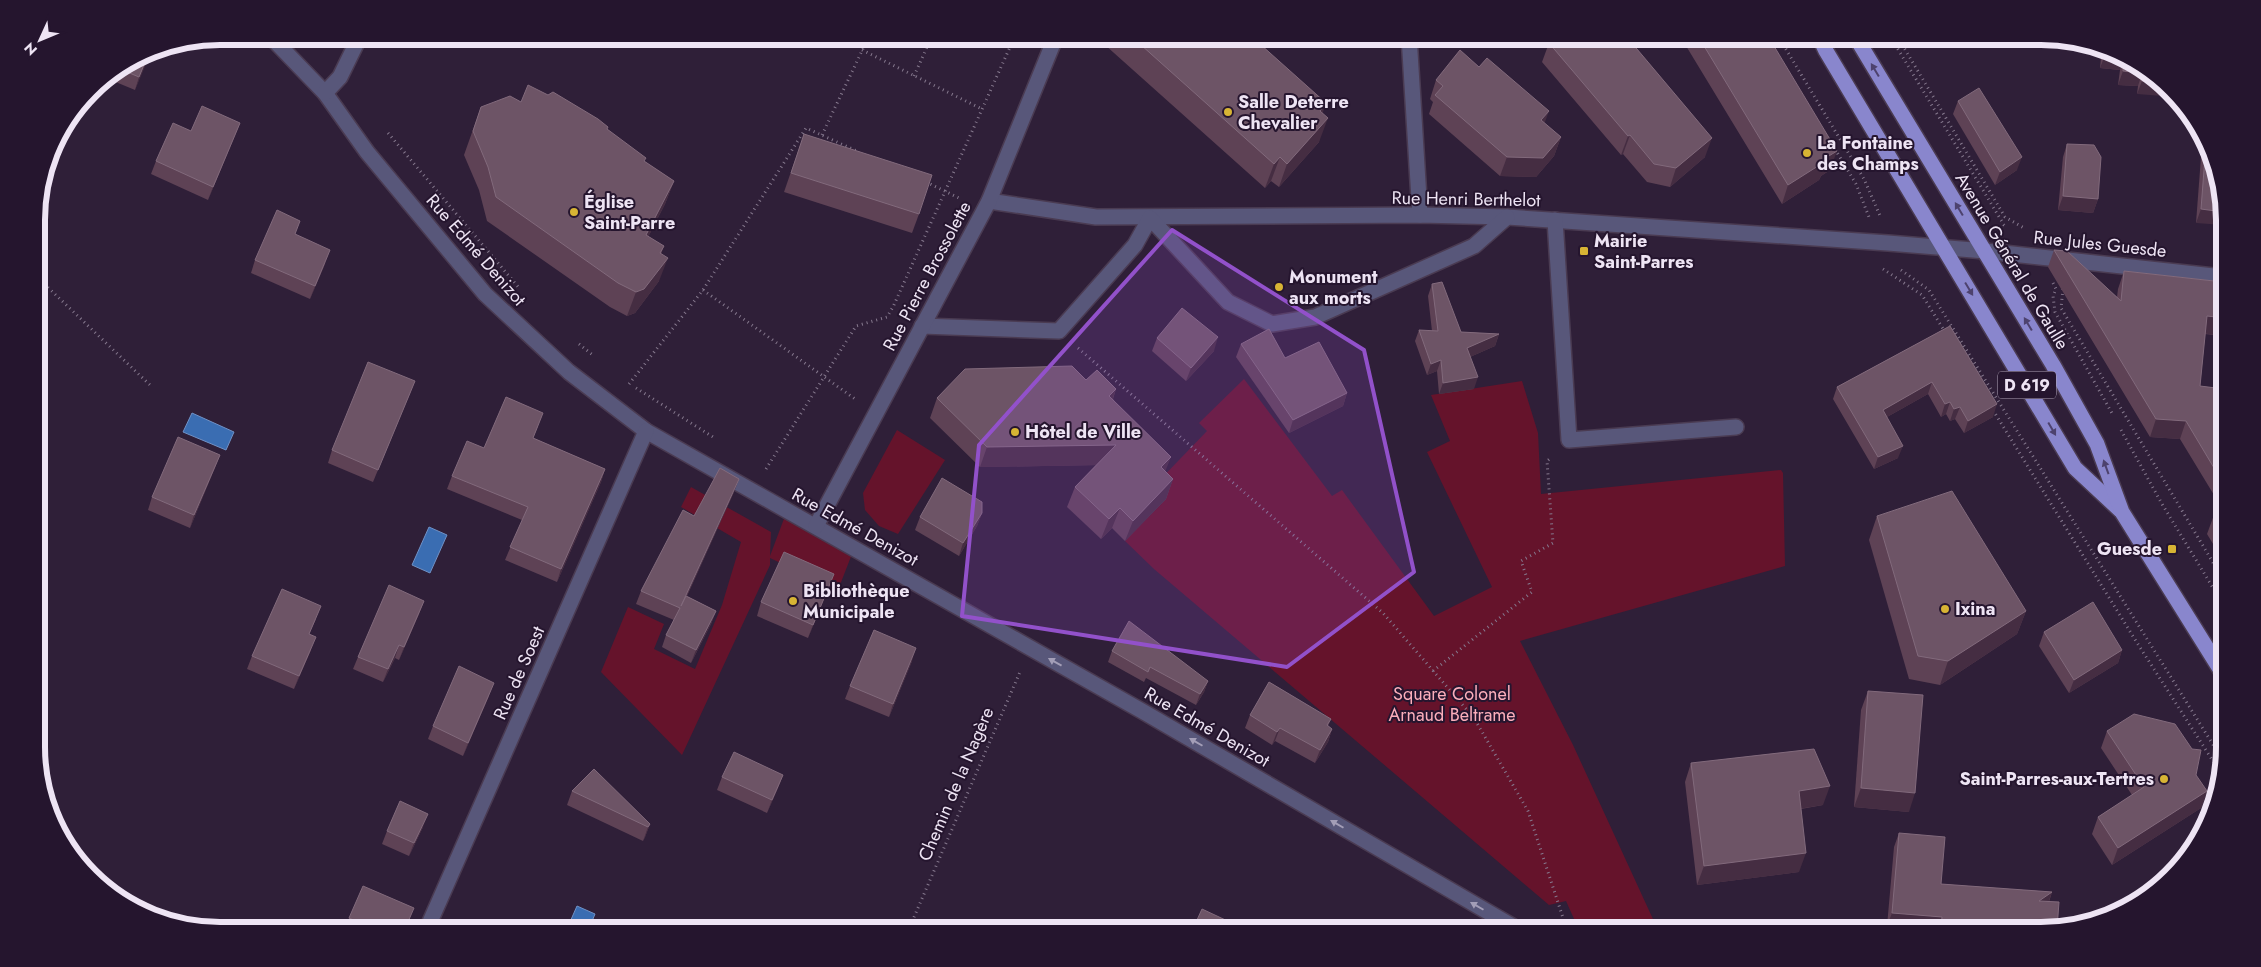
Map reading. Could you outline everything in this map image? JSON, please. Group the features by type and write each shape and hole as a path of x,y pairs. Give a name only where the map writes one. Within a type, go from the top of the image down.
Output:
{"main road":[{"name":"Avenue Général de Gaulle","path":"1823,45 2075,468 2122,512"},
{"name":"Avenue Général de Gaulle","path":"1859,45 2053,365 2097,444 2122,512 2216,664"}],"street":[{"name":"Rue Edmé Denizot","path":"279,45 324,93 367,152 486,294 569,372 646,431 1030,648 1506,922"},
{"path":"324,93 340,77 356,45"},
{"name":"Rue Pierre Brossolette","path":"816,526 989,201 1052,45"},
{"path":"1411,45 1420,215"},
{"name":"Rue Henri Berthelot","path":"989,201 1096,217 1420,215 1507,217 1943,248"},
{"path":"922,326 1059,332 1135,245 1150,218 1228,302 1272,324 1314,317 1474,246 1507,217"},
{"path":"1555,220 1569,440 1736,427"},
{"name":"Rue Jules Guesde","path":"1943,248 2216,276"},
{"name":"Rue de Soest","path":"430,922 646,431"}],"path":[{"path":"822,136 864,45"},
{"path":"914,76 928,45"},
{"path":"750,490 766,470 856,326 887,317 894,307 1011,45"},
{"path":"1783,45 1864,179 1878,210 1883,243 1883,269 1922,295 1948,337"},
{"path":"1895,45 2004,225 2012,229"},
{"path":"1902,45 2005,217 2042,239 2044,257 2056,289 2053,296 2055,312 2114,417"},
{"path":"862,50 982,109"},
{"path":"629,384 703,290 806,128 866,155"},
{"path":"384,129 527,297"},
{"path":"1832,143 1856,184 1891,263 1929,290 2216,748"},
{"path":"918,179 945,191"},
{"path":"2044,257 2062,276 2064,287 2061,308 2216,568"},
{"path":"45,285 150,385"},
{"path":"703,290 876,414"},
{"path":"1059,332 1383,613 1474,718 1528,811 1564,922"},
{"path":"577,342 599,360"},
{"path":"622,379 717,440"},
{"path":"1989,404 2134,638 2215,764"},
{"path":"2119,425 2162,504 2216,593"},
{"path":"1433,671 1532,592 1521,561 1553,543 1547,462 1569,440"},
{"path":"758,465 773,474"},
{"name":"Chemin de la Nagère","path":"912,922 1030,648"}],"highlighted area":[{"path":"1172,230 1364,350 1414,572 1287,667 962,616 979,445"}],"green space":[{"name":"Square Colonel Arnaud Beltrame","path":"1244,379 1332,496 1342,490 1434,616 1492,587 1427,452 1450,441 1431,395 1522,381 1538,433 1541,494 1781,470 1783,473 1785,566 1520,641 1573,745 1654,922 1575,922 1566,901 1549,905 1154,569 1125,541 1165,500 1153,487 1207,431 1199,423"},
{"path":"897,430 945,460 898,534 879,526 865,510 863,493"},
{"path":"691,487 771,532 770,556 785,516 852,554 838,590 770,558 770,565 682,755 601,672 628,607 664,624 654,649 695,669 722,605 741,542 681,507"}],"water":[{"path":"192,413 234,432 226,450 183,432"},
{"path":"429,527 447,535 430,573 412,565"},
{"path":"577,906 595,914 592,922 570,922"}],"building":[{"path":"1141,45 1261,45 1326,103 1320,111 1328,118 1287,164 1280,157 1274,164"},
{"path":"1551,45 1634,45 1712,138 1676,168 1654,164 1630,135 1628,136"},
{"path":"1703,45 1773,45 1837,151 1824,159 1826,161 1788,185"},
{"path":"1460,50 1479,67 1487,58 1549,111 1541,120 1561,137 1543,158 1507,157 1435,95 1443,86 1436,80"},
{"path":"145,62 139,77 127,72"},
{"path":"2123,66 2134,72 2123,71"},
{"name":"Église Saint-Parre","path":"528,85 548,95 553,92 598,119 608,127 607,129 646,158 644,161 674,181 646,235 664,246 660,253 668,258 644,289 636,292 618,283 496,197 488,167 473,131 481,107 510,96 521,102"},
{"path":"1979,88 2022,157 2000,172 1958,101"},
{"path":"202,106 240,123 213,187 156,161 173,123 191,131"},
{"path":"804,134 932,175 919,214 791,173"},
{"path":"2067,144 2094,145 2101,157 2098,199 2063,196"},
{"path":"2205,158 2213,186 2216,211 2201,209"},
{"path":"277,210 300,221 295,234 330,250 315,286 255,260"},
{"path":"2054,250 2067,251 2121,301 2124,271 2216,281 2216,317 2207,316 2200,386 2216,388 2216,471 2186,421 2156,419"},
{"path":"1442,282 1461,332 1499,334 1467,348 1478,377 1443,383 1441,360 1431,364 1419,330 1438,331 1432,284"},
{"path":"1182,308 1218,337 1191,368 1157,338"},
{"path":"1950,326 1997,404 1968,421 1960,407 1954,409 1950,402 1945,404 1932,382 1883,410 1903,446 1878,457 1837,387"},
{"path":"1269,329 1285,358 1319,342 1347,393 1293,420 1241,344"},
{"path":"368,362 415,381 378,470 332,450"},
{"path":"1072,366 1086,380 1097,370 1116,389 1109,396 1171,457 1161,467 1173,479 1133,521 1120,508 1109,519 1075,487 1116,445 987,447 937,398 965,369"},
{"path":"506,397 543,413 533,438 605,469 561,569 510,547 528,507 452,476 467,441 484,448"},
{"path":"178,437 220,455 194,515 152,497"},
{"path":"720,468 739,479 681,606 686,596 716,611 696,650 666,635 680,608 641,591 683,510 694,516"},
{"path":"942,478 982,502 982,513 963,543 920,517"},
{"name":"Ixina","path":"1952,491 2026,611 1948,661 1918,656 1877,516"},
{"name":"Bibliothèque Municipale","path":"784,552 834,574 813,625 761,602"},
{"path":"389,585 424,601 404,647 399,645 388,669 358,657"},
{"path":"282,589 321,606 309,634 316,637 299,676 252,656"},
{"path":"2093,602 2122,650 2074,680 2044,632"},
{"path":"1129,621 1208,681 1200,694 1150,667 1148,672 1112,651"},
{"path":"874,630 916,648 893,704 850,686"},
{"path":"459,666 494,683 468,743 433,726"},
{"path":"1269,682 1331,719 1327,725 1332,729 1320,750 1280,728 1277,732 1250,715"},
{"path":"1868,691 1923,695 1915,793 1861,788"},
{"path":"2134,714 2175,724 2192,749 2201,750 2196,775 2207,791 2118,848 2098,817 2144,787 2107,731"},
{"path":"1814,749 1830,786 1799,791 1806,853 1704,866 1691,763"},
{"path":"734,752 783,775 772,800 722,777"},
{"path":"594,769 650,824 648,827 572,791"},
{"path":"400,801 428,814 414,843 387,831"},
{"path":"1899,833 1945,837 1941,884 2052,892 2039,901 2059,902 2058,921 2052,922 1942,922 1942,917 1892,913"},
{"path":"363,886 414,908 408,922 358,922 349,918"},
{"path":"1202,909 1230,922 1196,922"}],"place":[{"name":"Salle Deterre Chevalier","path":"1228,112"},
{"name":"La Fontaine des Champs","path":"1807,153"},
{"name":"Église Saint-Parre","path":"574,212"},
{"name":"Mairie Saint-Parres","path":"1584,251"},
{"name":"Monument aux morts","path":"1279,287"},
{"name":"Hôtel de Ville","path":"1015,432"},
{"name":"Guesde","path":"2172,549"},
{"name":"Bibliothèque Municipale","path":"793,601"},
{"name":"Ixina","path":"1945,609"},
{"name":"Saint-Parres-aux-Tertres","path":"2164,779"}]}
